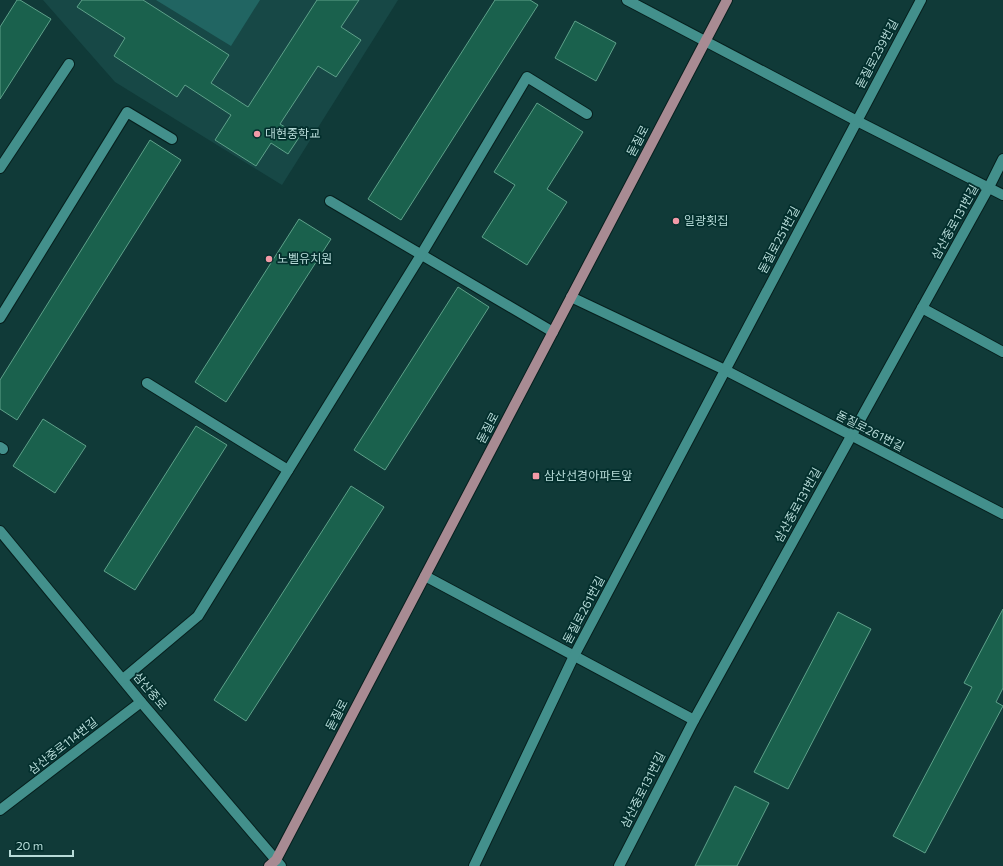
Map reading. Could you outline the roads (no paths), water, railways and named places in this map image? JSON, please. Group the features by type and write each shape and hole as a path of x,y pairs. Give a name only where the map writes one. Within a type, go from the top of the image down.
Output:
{"main road":[{"name":"돋질로","path":"275,864 727,0"}],"street":[{"path":"627,0 857,121 1003,195"},
{"name":"돋질로239번길","path":"857,121 921,0"},
{"path":"0,168 69,64"},
{"path":"123,680 198,616 421,255 527,77 587,114"},
{"path":"0,318 127,112 172,139"},
{"name":"돋질로251번길","path":"725,370 857,121"},
{"name":"삼산중로131번길","path":"619,866 694,720 989,187 1003,159"},
{"path":"330,201 553,332"},
{"name":"돋질로261번길","path":"571,297 725,370 1003,514"},
{"path":"922,308 1003,352"},
{"name":"돋질로261번길","path":"474,866 574,656 725,370"},
{"path":"147,383 288,470"},
{"name":"삼산중로","path":"0,531 275,864"},
{"path":"425,576 694,720"},
{"name":"삼산중로114번길","path":"0,810 141,702"}],"place":[{"name":"대현중학교","path":"257,134"},
{"name":"일광횟집","path":"676,221"},
{"name":"노벨유치원","path":"269,259"},
{"name":"삼산선경아파트앞","path":"536,476"}]}
